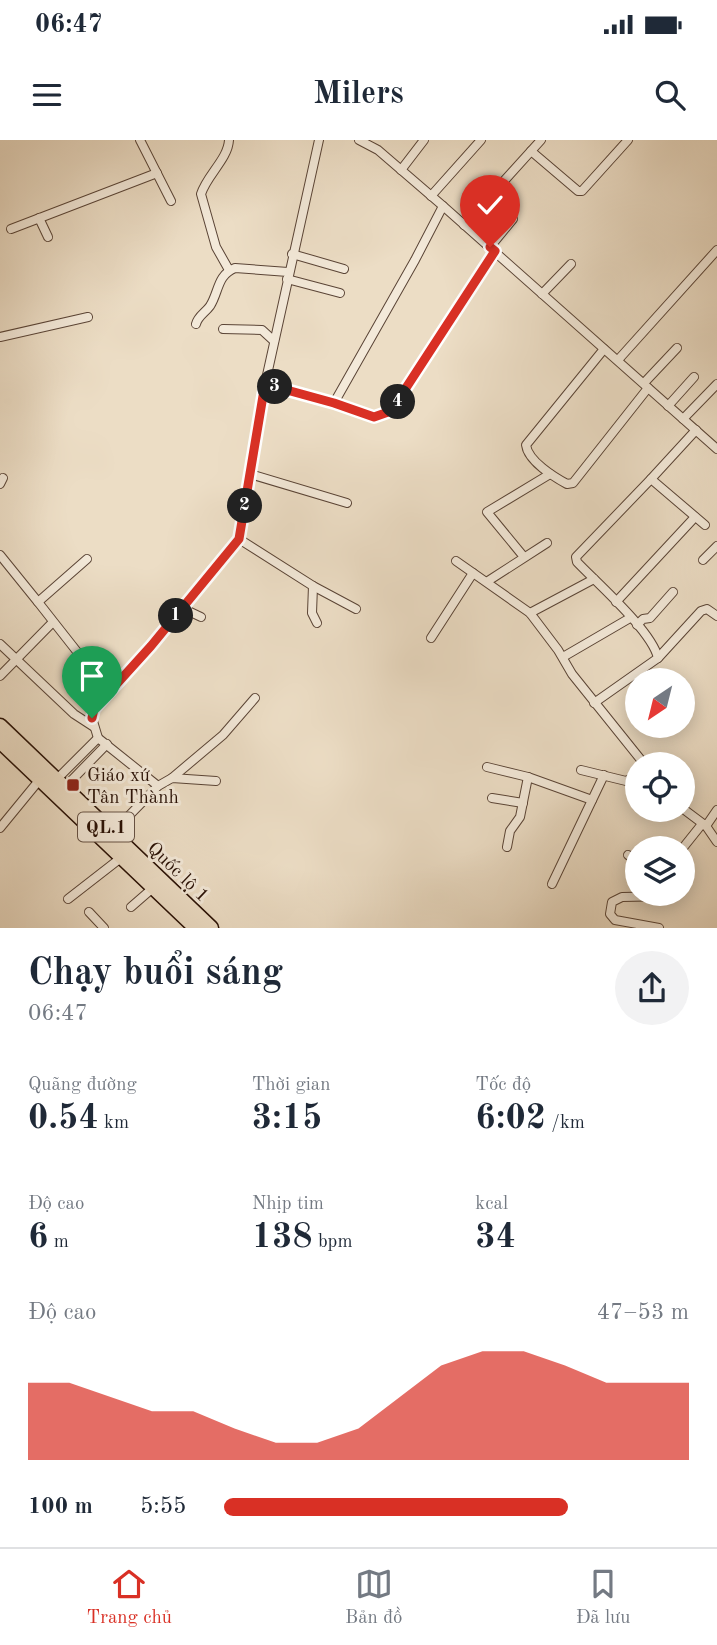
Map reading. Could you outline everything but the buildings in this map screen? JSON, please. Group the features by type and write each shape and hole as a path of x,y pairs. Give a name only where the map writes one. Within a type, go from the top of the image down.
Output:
{"highway":[{"name":"Quốc lộ 1","path":"0,726 211,928"},
{"name":"Quốc lộ 1","path":"0,741 195,928"}],"street":[{"path":"140,140 171,201"},
{"path":"229,140 228,149 201,194 216,247 229,270"},
{"path":"158,786 98,738 94,727 94,709 239,539 265,384 319,140"},
{"path":"359,140 378,150 443,206 717,449"},
{"path":"378,150 385,140"},
{"path":"401,170 424,140"},
{"path":"431,196 481,140"},
{"path":"464,225 541,140"},
{"path":"531,151 578,191 582,191 628,140"},
{"path":"11,229 157,173"},
{"path":"334,403 443,206"},
{"path":"39,218 48,237"},
{"path":"265,384 374,417 391,411 513,219"},
{"path":"618,360 717,250"},
{"path":"292,254 344,269"},
{"path":"542,294 571,264"},
{"path":"196,324 198,317 211,305 221,279 229,270 235,268 288,276 340,293"},
{"path":"0,337 89,317"},
{"path":"223,329 262,330 274,341"},
{"path":"604,349 526,445 528,453 550,474 567,484 572,483 677,348"},
{"path":"668,406 694,377"},
{"path":"683,419 717,384"},
{"path":"657,658 653,646 637,625 577,562 576,557 696,430"},
{"path":"250,474 347,503"},
{"path":"524,557 487,512 550,474"},
{"path":"651,480 705,526"},
{"path":"616,602 695,517"},
{"path":"239,539 313,586 356,609"},
{"path":"488,582 547,543"},
{"path":"704,560 717,546"},
{"path":"0,555 82,659 113,688"},
{"path":"38,602 87,559"},
{"path":"456,561 530,612 572,674 634,752"},
{"path":"431,638 472,573"},
{"path":"530,612 594,579"},
{"path":"313,586 312,613 317,623"},
{"path":"637,625 650,618 673,592"},
{"path":"182,608 201,617"},
{"path":"594,702 657,658 701,611 707,609 717,616"},
{"path":"563,657 630,618"},
{"path":"0,676 52,622"},
{"path":"0,644 74,714 94,727"},
{"path":"112,833 158,786 172,778 223,735 255,698"},
{"path":"61,783 98,738"},
{"path":"61,783 107,744"},
{"path":"487,767 528,777 592,800"},
{"path":"581,769 625,781"},
{"path":"552,884 604,775"},
{"path":"507,846 508,835 520,817 528,777"},
{"path":"0,828 41,778"},
{"path":"172,778 216,781"},
{"path":"492,797 523,803"},
{"path":"694,836 717,810"},
{"path":"695,818 717,842"},
{"path":"68,899 122,857"},
{"path":"131,908 153,887"},
{"path":"625,897 612,902 610,914 615,920 659,928"},
{"path":"89,912 104,928"}],"place":[{"name":"Giáo xứ Tân Thành","path":"73,785"}],"route":[{"path":"92,718 94,709 151,646 239,539 265,384 334,403 362,415 374,417 391,411 495,251 490,247"}]}
